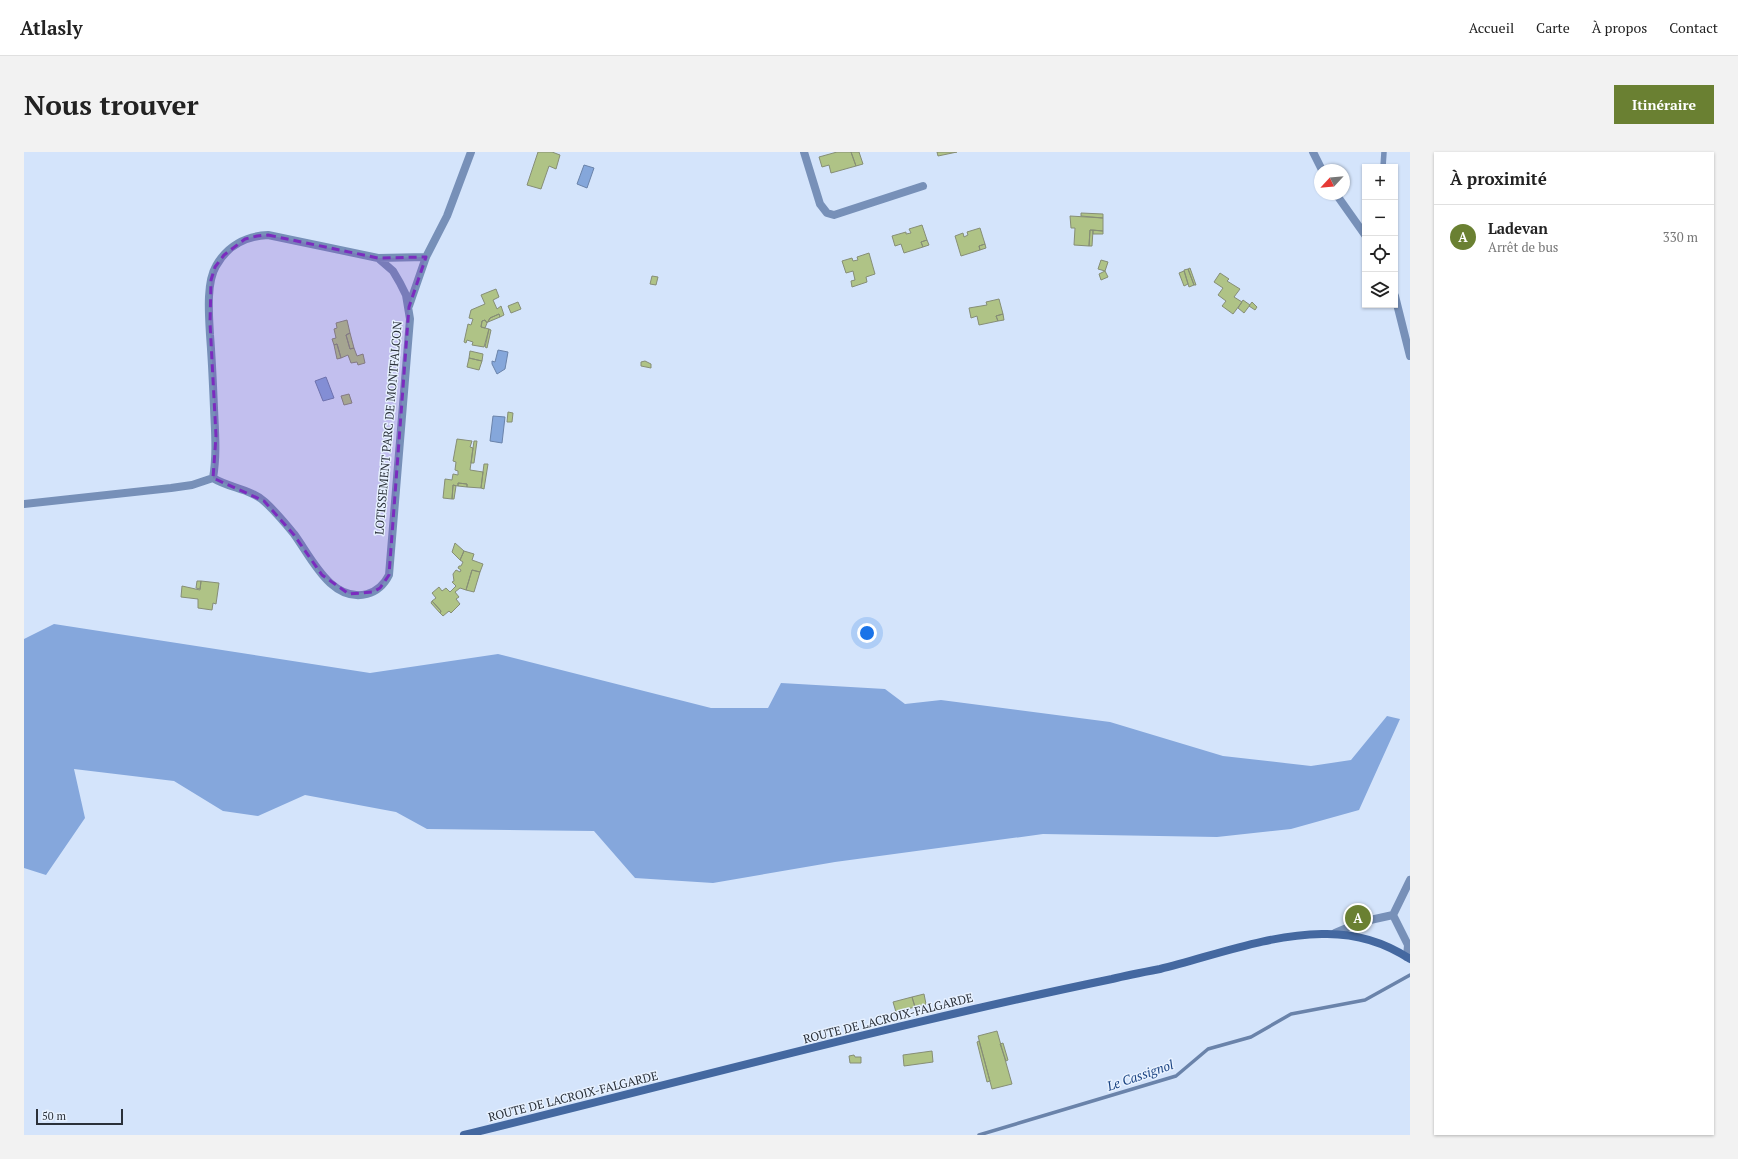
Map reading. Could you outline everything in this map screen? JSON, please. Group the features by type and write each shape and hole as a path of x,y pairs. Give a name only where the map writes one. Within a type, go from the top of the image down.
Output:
{"main road":[{"name":"ROUTE DE LACROIX-FALGARDE","path":"464,1135 1015,999 1160,968 1234,948 1278,939 1336,933 1352,935 1374,941 1408,958"}],"street":[{"path":"409,307 426,257 447,216 472,152"},
{"path":"804,152 820,204 827,213 834,215 923,186"},
{"path":"1313,152 1319,164"},
{"path":"1340,200 1362,231"},
{"path":"24,504 171,488 192,485 213,478 216,463 216,436 210,298 211,280 215,267 233,246 245,239 268,235 378,258 426,257"},
{"name":"LOTISSEMENT PARC DE MONTFALCON","path":"213,478 264,500 294,535 314,566 331,584 349,594 357,596 373,592 380,588 389,575 410,319 409,307 400,283 393,272 378,258"},
{"path":"1398,308 1410,356"},
{"path":"1393,915 1410,880"},
{"path":"1336,933 1361,922 1393,915"},
{"path":"1393,915 1408,945 1408,958"}],"lane":[{"path":"1383,164 1384,152"}],"highlighted area":[{"path":"268,235 378,258 426,257 409,307 389,575 380,588 373,592 349,594 322,575 294,535 264,501 213,478 216,436 210,323 211,280 215,267 224,255 245,239 257,236"}],"shaded area":[{"path":"584,165 594,168 587,188 577,184"},
{"path":"498,350 508,352 505,369 497,374 492,361 495,362"},
{"path":"326,377 334,398 323,401 315,381"},
{"path":"493,416 505,417 502,443 490,441"},
{"path":"54,624 370,673 498,654 711,708 768,708 781,683 885,689 905,704 941,700 1110,722 1223,756 1311,766 1351,760 1387,716 1400,719 1359,810 1291,829 1217,837 1043,834 835,862 713,883 635,878 594,831 427,829 396,812 305,795 258,816 223,811 174,781 74,769 85,818 46,875 24,868 24,639"}],"building":[{"path":"538,152 552,152 560,155 556,169 549,166 541,189 527,185"},
{"path":"837,152 851,152 856,166 831,173 829,165 822,167 819,157"},
{"path":"851,152 859,152 863,164 856,166"},
{"path":"937,152 957,152 938,156"},
{"path":"1081,213 1103,214 1103,218 1081,216"},
{"path":"1070,216 1103,218 1103,231 1090,230 1089,246 1074,245 1075,228 1071,228"},
{"path":"922,225 927,240 921,242 923,247 904,253 901,244 895,246 892,236 906,232 906,234 911,233 909,229"},
{"path":"980,228 985,244 979,246 980,250 961,256 955,236 963,233 964,237 968,235 967,232"},
{"path":"1090,230 1093,230 1092,246 1089,246"},
{"path":"1093,230 1103,231 1103,234 1093,234"},
{"path":"927,240 929,245 923,247 921,242"},
{"path":"985,244 986,248 980,250 979,246"},
{"path":"869,253 875,274 866,277 867,282 852,287 851,281 855,280 853,271 846,273 842,261 852,258 853,261 858,260 857,257"},
{"path":"1101,260 1108,262 1105,271 1098,269"},
{"path":"1190,268 1196,285 1194,285 1188,269"},
{"path":"1188,269 1194,285 1189,287 1184,270"},
{"path":"1105,271 1108,277 1101,280 1099,274"},
{"path":"1184,271 1188,284 1184,286 1179,273"},
{"path":"1220,273 1229,279 1227,281 1240,289 1234,297 1242,302 1233,314 1222,306 1226,301 1218,295 1223,288 1214,282"},
{"path":"652,276 658,277 656,285 650,284"},
{"path":"496,289 499,297 493,300 497,309 501,306 504,315 500,317 499,314 490,318 487,323 485,320 482,321 481,327 489,329 484,347 472,345 473,342 467,340 466,343 464,342 468,324 471,325 473,319 469,318 471,310 485,304 481,295"},
{"path":"999,299 1003,314 996,316 998,321 979,325 977,316 971,318 969,308 987,305 986,302"},
{"path":"1243,300 1250,305 1244,313 1238,308"},
{"path":"518,302 521,309 511,313 508,306"},
{"path":"1252,302 1257,307 1255,310 1249,306"},
{"path":"499,314 500,317 488,322 490,318"},
{"path":"1003,314 1004,320 998,321 996,316"},
{"path":"347,320 350,333 346,335 350,349 354,348 357,356 363,354 365,363 358,365 357,362 351,363 348,355 341,358 337,344 334,345 332,339 336,338 334,329 337,328 336,323"},
{"path":"485,320 487,323 485,328 481,327 482,321"},
{"path":"489,329 491,330 487,348 485,347"},
{"path":"350,333 354,348 350,349 346,335"},
{"path":"337,344 341,358 337,359 334,345"},
{"path":"470,351 483,354 482,361 469,358"},
{"path":"469,358 482,361 479,370 467,367"},
{"path":"645,361 651,364 651,368 641,366 641,362"},
{"path":"349,394 352,403 344,405 341,396"},
{"path":"508,412 513,413 512,422 507,422"},
{"path":"457,439 472,441 470,447 473,448 470,470 483,472 481,488 467,487 467,484 458,483 458,486 453,485 452,499 443,498 445,479 452,480 453,474 458,475 458,471 455,470 456,462 453,461"},
{"path":"474,441 477,441 474,463 471,463"},
{"path":"484,464 488,464 484,489 481,488"},
{"path":"458,483 467,484 467,487 458,486"},
{"path":"453,485 456,486 454,499 452,499"},
{"path":"455,543 464,551 460,560 452,552"},
{"path":"464,551 474,554 472,560 483,564 480,572 472,570 466,590 460,588 455,592 459,597 456,599 460,604 451,613 449,611 443,616 440,613 441,611 432,601 436,598 432,593 439,587 442,591 446,588 450,592 456,586 452,582 454,581 453,574 456,570 460,572 461,570 458,568 463,562 460,560"},
{"path":"472,570 480,572 474,592 466,590"},
{"path":"197,581 201,581 200,589 196,588"},
{"path":"201,581 219,583 216,604 213,603 212,610 198,608 198,599 181,597 182,586 200,590"},
{"path":"432,601 441,611 440,613 431,603"},
{"path":"924,994 926,1004 915,1007 912,997"},
{"path":"912,997 915,1007 896,1012 893,1002"},
{"path":"997,1031 1012,1084 992,1089 978,1036"},
{"path":"979,1041 990,1081 987,1082 977,1042"},
{"path":"1003,1043 1008,1060 1006,1061 1000,1044"},
{"path":"932,1051 933,1062 904,1066 903,1055"},
{"path":"854,1055 855,1057 861,1057 861,1063 850,1063 849,1056"}],"waterway":[{"name":"Le Cassignol","path":"979,1135 1176,1076 1208,1049 1251,1037 1291,1014 1365,1000 1410,975"}],"place":[{"name":"Ladevan","path":"1358,918"}]}
